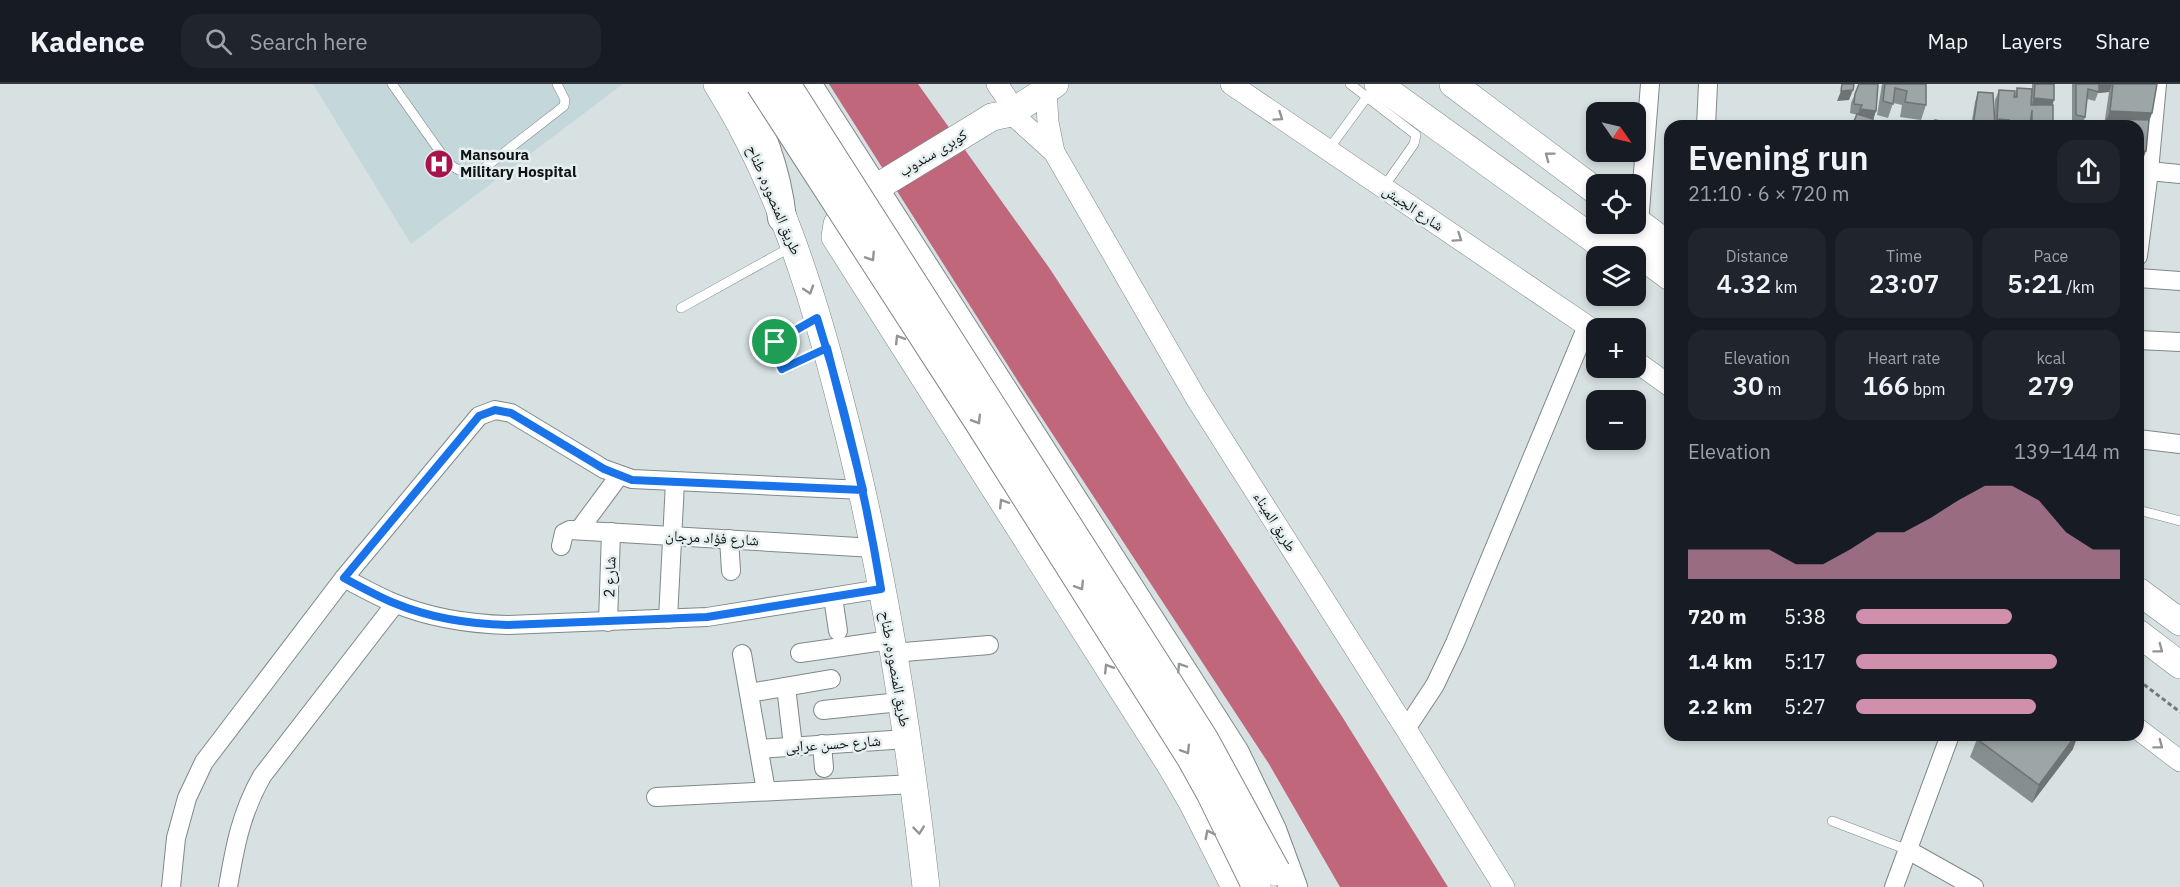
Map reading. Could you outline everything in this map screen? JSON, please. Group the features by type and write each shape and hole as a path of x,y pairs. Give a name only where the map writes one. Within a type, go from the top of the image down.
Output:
{"highway":[{"path":"736,84 748,106 774,174 782,218"},
{"path":"760,84 1191,758 1267,884"},
{"path":"786,84 1204,740 1267,884"},
{"path":"807,84 881,184 1235,753 1272,830 1267,884"}],"main road":[{"name":"طريق المنصوره, طناح","path":"717,84 736,114 782,218 827,348 863,490 874,548 914,784 926,887"},
{"path":"776,84 839,180 852,188 881,184"},
{"path":"1405,84 1586,207"},
{"path":"1453,84 1586,206"},
{"path":"1372,90 1602,246"},
{"name":"كوبرى سندوب","path":"881,184 1013,100"},
{"path":"881,184 847,212 837,224 835,230 837,243 1171,766 1197,811 1267,884"},
{"path":"1646,229 1664,242"},
{"path":"1619,234 1664,272"},
{"path":"1646,277 1664,289"},
{"path":"2144,595 2180,622"},
{"path":"2144,638 2180,665"}],"street":[{"name":"شارع الجيش","path":"1231,84 1586,326"},
{"path":"1642,174 1650,84"},
{"path":"1706,120 1708,84"},
{"path":"2135,84 2156,85 2144,170 2180,174"},
{"name":"طريق الميناء","path":"1013,100 1054,152 1196,398 1504,887"},
{"name":"طريق الميناء","path":"1013,100 1048,122 1054,152"},
{"path":"2144,278 2180,281"},
{"path":"2144,340 2180,342"},
{"path":"1406,729 1435,685 1455,644 1586,341"},
{"path":"1646,369 1664,382"},
{"path":"171,887 176,838 186,798 204,762 344,578 479,416 495,410 511,413 604,469 632,480 863,490"},
{"path":"2144,440 2180,444"},
{"path":"561,546 562,536 567,531 579,530 619,476"},
{"path":"668,619 675,482"},
{"name":"شارع فؤاد مرجان","path":"579,530 874,548"},
{"name":"شارع 2","path":"608,622 611,532"},
{"path":"729,539 731,571"},
{"path":"344,578 395,604 433,615 483,624 608,622 726,615 881,589"},
{"path":"833,597 837,631"},
{"path":"228,887 242,818 250,796 262,776 395,604"},
{"path":"800,652 891,646 989,645"},
{"path":"742,654 766,792"},
{"path":"749,693 831,679"},
{"path":"786,687 794,746"},
{"path":"824,710 900,702"},
{"path":"2144,734 2180,761"},
{"name":"شارع حسن عرابى","path":"759,749 907,739"},
{"path":"1894,887 1948,741"},
{"path":"822,744 824,768"},
{"path":"656,797 914,784"},
{"path":"1908,850 1974,887"}],"lane":[{"path":"392,84 448,163 458,171 471,174 483,170 564,106 565,100 557,84"},
{"path":"1350,84 1372,90 1416,135 1414,144 1383,188"},
{"path":"1328,150 1372,90"},
{"path":"681,308 793,246"},
{"path":"817,318 773,343 772,347 780,367 785,369 827,348"},
{"path":"2144,511 2180,520"},
{"path":"1832,821 1908,850"}],"path":[{"path":"2144,685 2180,712"}],"shaded area":[{"name":"Mansoura Military Hospital","path":"313,84 623,84 411,244"},
{"path":"829,84 918,84 1050,269 1343,718 1448,887 1340,887 1269,764 1021,386"}],"building":[{"path":"1842,84 1854,84 1853,90 1841,91"},
{"path":"1859,84 1878,84 1876,111 1860,109 1862,105 1854,104"},
{"path":"1885,84 1926,84 1926,105 1905,102 1907,91 1895,88 1893,104 1883,101"},
{"path":"2035,84 2054,84 2054,100 2034,98"},
{"path":"2076,84 2099,84 2099,92 2088,89 2085,117 2076,115"},
{"path":"2113,84 2157,84 2152,113 2110,111"},
{"path":"2017,88 2032,89 2031,105 2053,105 2053,120 2032,120 2032,110 2031,120 1997,119 1999,90 2015,91 2014,97 2017,97"},
{"path":"1978,92 1993,93 1995,120 1974,120"},
{"path":"1857,114 1873,120 1854,120"},
{"path":"2107,119 2149,120 2146,151 2144,151 2144,120"},
{"path":"1980,741 2072,741 2039,785"}],"place":[{"name":"Mansoura Military Hospital","path":"439,164"}],"route":[{"path":"775,342 772,347 782,369 827,348 863,490 632,480 604,469 511,413 495,410 479,416 344,578 395,604 433,615 458,621 508,625 707,617 881,589 863,490 845,419 827,348 817,318 775,342"}]}
